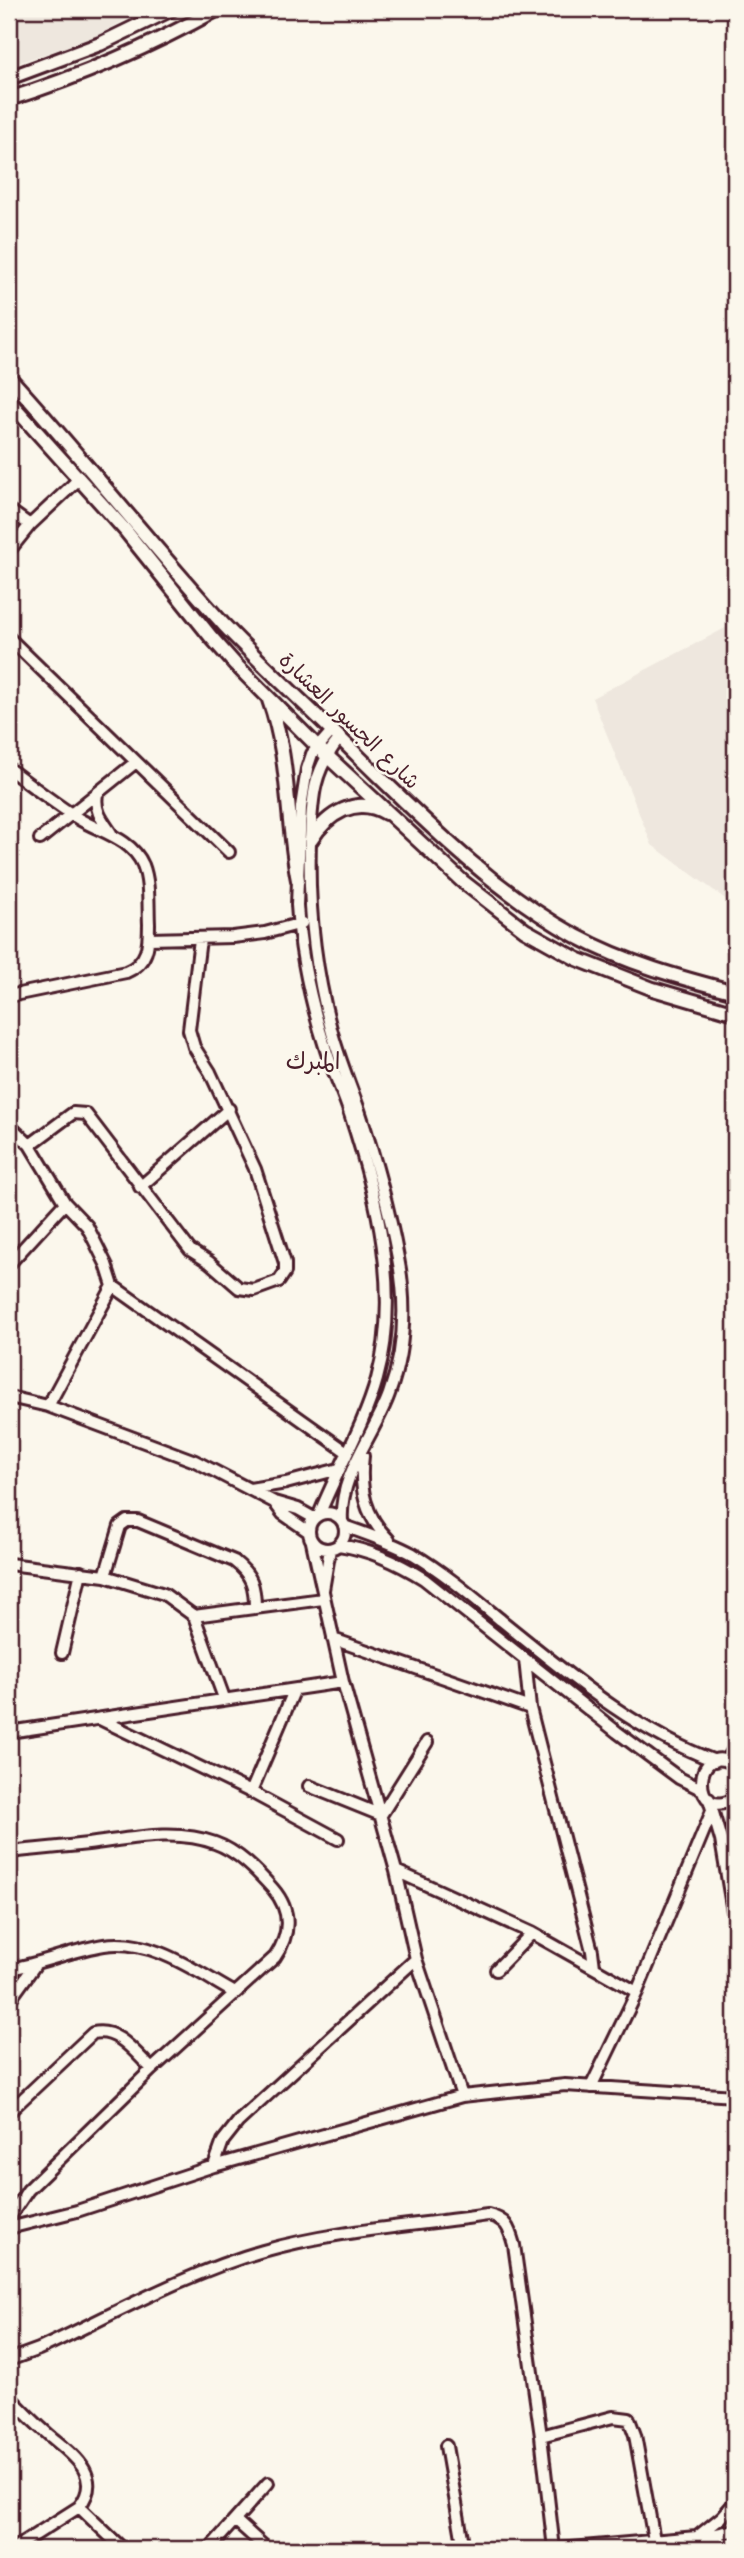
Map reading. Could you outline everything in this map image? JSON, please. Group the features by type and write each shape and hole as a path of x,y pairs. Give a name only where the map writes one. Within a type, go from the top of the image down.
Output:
{"main road":[{"path":"9,78 100,44 172,9"},
{"path":"9,99 47,87 139,50 218,9"},
{"name":"شارع الجسور العشارة","path":"9,377 223,623 289,691 476,866 550,920 577,936 642,965 735,992"},
{"name":"شارع الجسور العشارة","path":"9,401 125,530 211,637 267,696 322,751 488,903 552,947 613,975 735,1013"},
{"path":"267,696 283,748 290,836 298,880"},
{"path":"311,840 326,819 350,807 379,809 397,820"}],"street":[{"path":"9,551 30,525 79,479"},
{"path":"9,510 30,525"},
{"path":"9,638 229,852"},
{"path":"336,734 322,751 309,761 302,794 298,924 304,964 320,1030 351,1118 383,1243 387,1288 383,1346 377,1379 310,1537 343,1682 396,1871 416,1959 462,2096"},
{"path":"322,751 314,791 311,840 311,922 317,970 330,1026 368,1137 393,1231 404,1305 400,1359 389,1395 348,1480 341,1510 344,1536 335,1547 323,1596"},
{"path":"40,839 136,762"},
{"path":"9,769 71,813 111,833"},
{"path":"9,996 126,972 142,963 147,952 149,939 143,866 138,857 111,833 97,812 97,794"},
{"path":"149,939 200,939 265,933 311,922"},
{"path":"30,1145 72,1113 86,1114 190,1250 209,1262 239,1288 254,1290 279,1281 285,1272 285,1263 255,1169 211,1072 194,1047 189,1030 200,939"},
{"path":"140,1187 229,1109"},
{"path":"9,1125 30,1145 65,1203 87,1226 106,1264 113,1286 347,1452"},
{"path":"9,1264 65,1203"},
{"path":"48,1406 113,1286"},
{"path":"9,1397 48,1406 195,1461 274,1502 317,1517 329,1514 343,1523 394,1544 460,1587 621,1713 688,1751 715,1762 733,1764 735,1748"},
{"path":"363,1448 361,1471 366,1505 376,1526 394,1544"},
{"path":"248,1489 286,1483 339,1469"},
{"path":"274,1502 283,1514 320,1548 357,1548 401,1564 445,1594 617,1732 679,1778 701,1789 709,1799 721,1840 735,1924"},
{"path":"105,1576 120,1526 127,1521 138,1521 234,1561 247,1570 253,1580 255,1608"},
{"path":"9,1564 105,1576 164,1594 194,1616 225,1698"},
{"path":"62,1653 81,1572"},
{"path":"194,1616 323,1596"},
{"path":"333,1639 530,1708"},
{"path":"525,1659 530,1708 589,1938 594,1967"},
{"path":"9,1732 343,1682"},
{"path":"251,1792 294,1690"},
{"path":"102,1720 251,1792 338,1839"},
{"path":"381,1815 427,1742"},
{"path":"701,1789 702,1772 715,1762"},
{"path":"309,1786 381,1815"},
{"path":"709,1799 723,1803 735,1798"},
{"path":"735,1807 732,1835 735,1863"},
{"path":"591,2087 637,1992 712,1811"},
{"path":"9,1852 158,1835 215,1843 237,1855 279,1896 286,1910 287,1925 285,1942 275,1957 152,2069 28,2190 9,2218"},
{"path":"396,1871 532,1933 637,1992"},
{"path":"496,1970 532,1933"},
{"path":"9,1969 35,1965 102,1946 128,1944 149,1948 170,1957 235,1993"},
{"path":"214,2166 223,2141 238,2122 416,1959"},
{"path":"9,2001 35,1965"},
{"path":"9,2112 93,2033 114,2033 152,2069"},
{"path":"9,2228 77,2211 214,2166 462,2096 565,2085 735,2096"},
{"path":"9,2360 39,2349 219,2265 264,2251 345,2234 488,2214 505,2221 512,2236 541,2436 554,2549"},
{"path":"9,2396 82,2464 87,2484 86,2494 79,2507 13,2549"},
{"path":"541,2436 613,2417 629,2419 635,2435 654,2540"},
{"path":"446,2446 464,2549"},
{"path":"209,2549 268,2483"},
{"path":"702,2536 735,2502"},
{"path":"79,2507 123,2549"},
{"path":"235,2521 267,2549"},
{"path":"560,2549 613,2547 735,2530"},
{"path":"702,2536 723,2544 735,2545"}],"shaded area":[{"path":"9,9 145,9 93,38 9,66"},
{"path":"735,623 735,906 652,845 592,698"}],"district":[{"name":"المبرك","path":"313,1062"}]}
